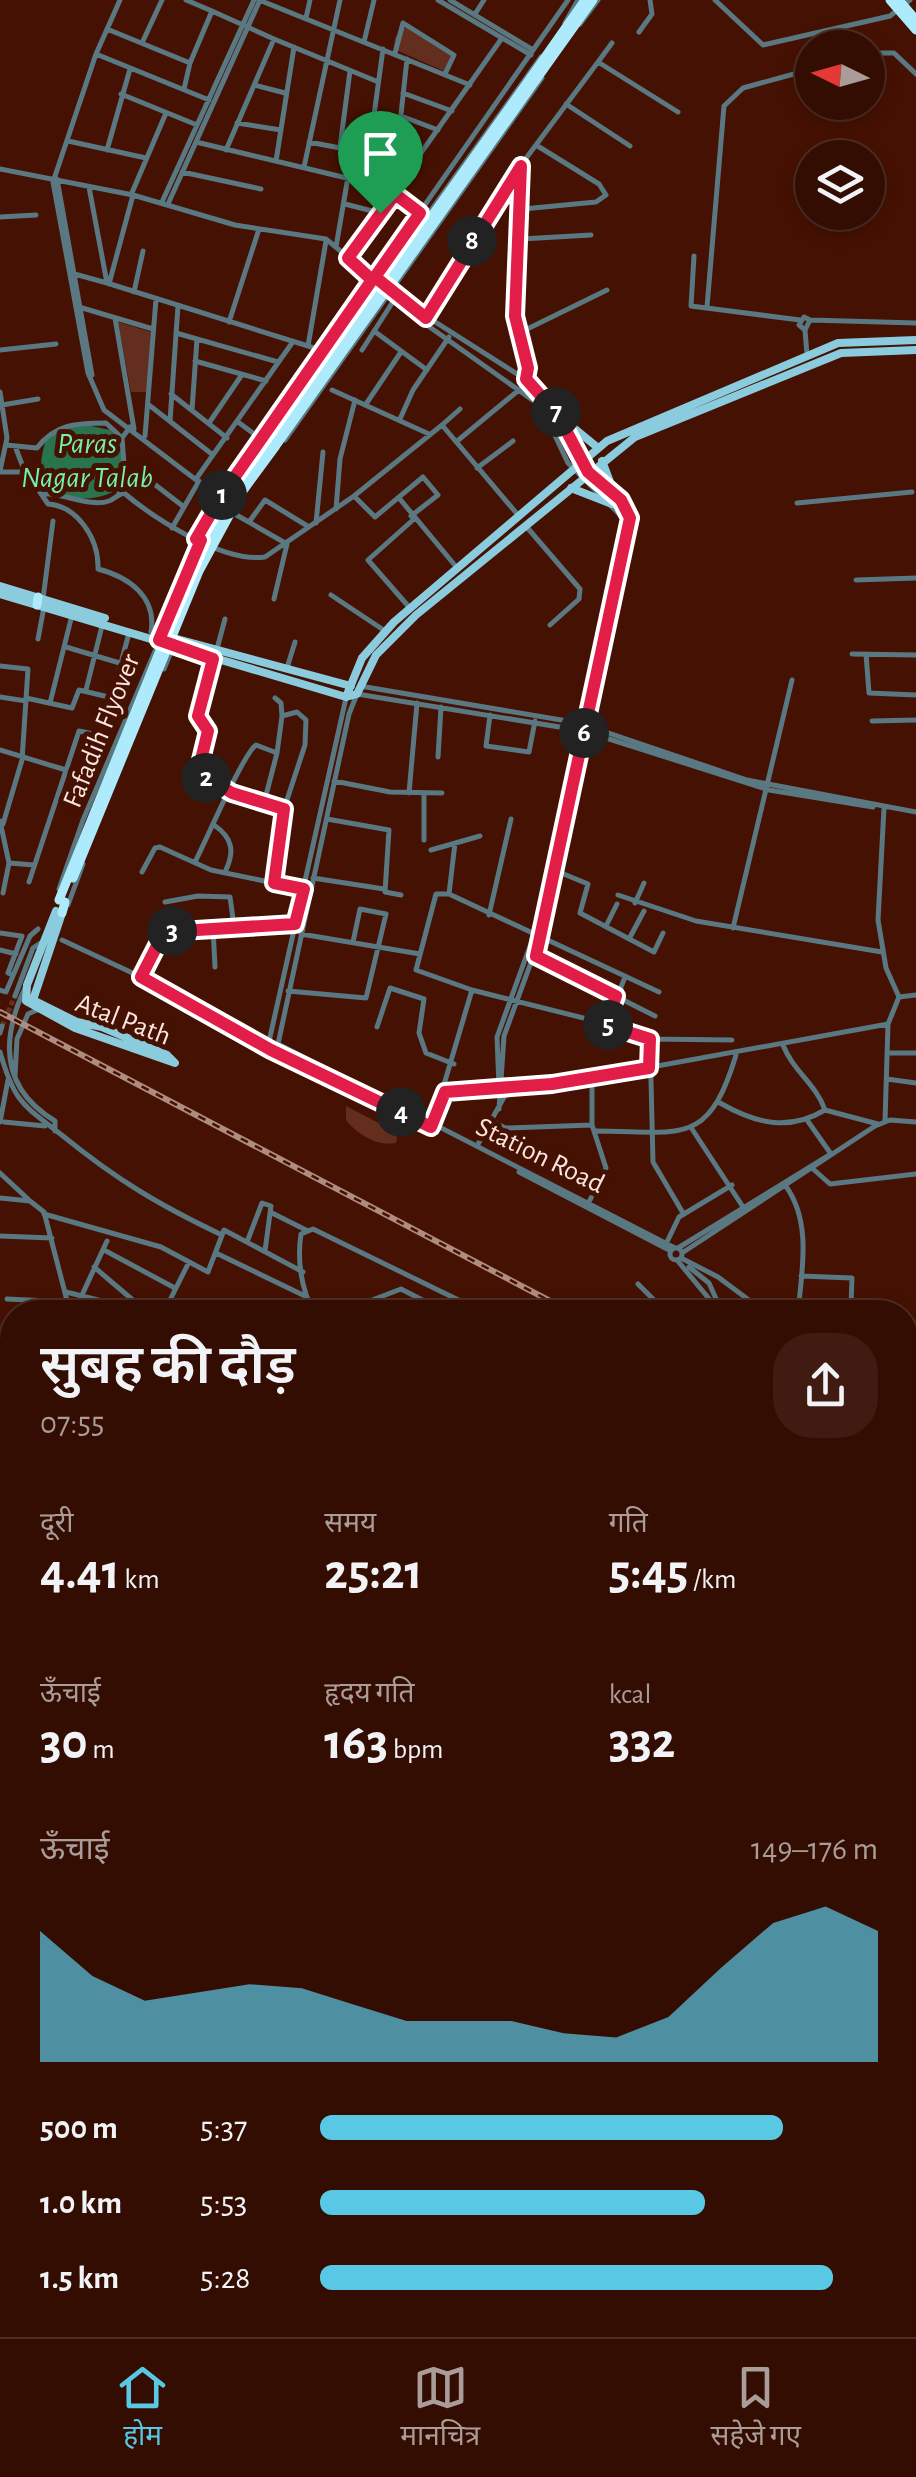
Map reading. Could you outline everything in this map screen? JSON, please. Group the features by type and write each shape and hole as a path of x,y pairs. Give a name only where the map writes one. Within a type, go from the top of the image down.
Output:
{"highway":[{"path":"577,16 581,0"},
{"path":"258,464 269,442 577,16 596,0"},
{"path":"890,0 903,4 916,20"},
{"path":"903,4 916,30"},
{"name":"Fafadih Flyover","path":"240,490 250,482 258,464"},
{"name":"Fafadih Flyover","path":"60,907 193,568 258,464"}],"main road":[{"path":"0,586 72,614 160,637 346,698 359,690 376,656 400,629 522,521 571,488 582,473 582,463 598,448 644,422 808,355 856,340 916,340"},
{"path":"346,698 362,658 409,608 582,473 636,437 841,353 916,350"},
{"path":"558,415 598,448"},
{"path":"602,461 614,500"},
{"path":"571,488 614,500"},
{"path":"0,594 160,637"},
{"path":"214,655 359,690"},
{"path":"27,985 60,907"},
{"name":"Atal Path","path":"27,985 25,998 37,1010 175,1064 167,1055 102,1028 81,1024 34,1000 60,907"}],"street":[{"path":"120,0 96,54 56,181 71,274 92,378 104,410 146,437 220,498"},
{"path":"142,43 162,0"},
{"path":"186,0 376,81"},
{"path":"165,203 182,172 197,125 258,0 470,85"},
{"path":"306,18 310,0"},
{"path":"304,167 340,0"},
{"path":"364,42 374,0"},
{"path":"438,0 532,53"},
{"path":"450,0 461,3 532,53"},
{"path":"474,15 484,0"},
{"path":"258,464 375,279 568,0"},
{"path":"199,540 222,501 289,435 392,297 533,94 581,0"},
{"path":"60,907 83,820 220,498 269,442 324,351 528,70 596,0"},
{"path":"640,32 652,14 650,0"},
{"path":"716,0 763,45 903,4"},
{"path":"184,90 190,63 212,11"},
{"path":"395,53 403,23 454,55 444,74"},
{"path":"165,203 245,26"},
{"path":"107,29 190,63"},
{"path":"348,258 502,38"},
{"path":"226,150 274,39"},
{"path":"425,320 521,166 612,43"},
{"path":"276,161 294,48"},
{"path":"369,152 383,49"},
{"path":"885,53 894,53 916,74"},
{"path":"96,54 209,100"},
{"path":"395,191 407,59"},
{"path":"598,62 678,112"},
{"path":"107,150 130,69"},
{"path":"340,147 350,70"},
{"path":"707,307 724,106 744,88 795,74"},
{"path":"254,85 287,94"},
{"path":"403,92 452,111"},
{"path":"121,94 197,125"},
{"path":"566,104 630,146"},
{"path":"108,284 132,195 166,113"},
{"path":"401,116 438,130"},
{"path":"238,124 281,130"},
{"path":"68,142 146,158"},
{"path":"192,142 395,191 420,213"},
{"path":"309,142 396,158"},
{"path":"522,209 596,202 606,195 599,184 536,145"},
{"path":"456,442 520,389 526,379 528,368 515,316 521,166"},
{"path":"0,169 132,195 259,228 326,239 392,297 541,406 582,473 628,509 630,518 553,869 501,1052 498,1109"},
{"path":"182,172 261,189"},
{"path":"336,247 348,177"},
{"path":"89,187 108,284"},
{"path":"344,204 380,213"},
{"path":"0,217 36,215"},
{"path":"229,322 259,228"},
{"path":"521,239 591,235"},
{"path":"308,346 326,239"},
{"path":"134,292 143,251"},
{"path":"694,256 691,306 800,320 916,323"},
{"path":"71,274 324,351"},
{"path":"518,332 607,290"},
{"path":"362,350 392,297"},
{"path":"146,437 156,299"},
{"path":"170,421 178,306"},
{"path":"78,307 153,329"},
{"path":"115,318 132,428 122,438"},
{"path":"800,320 808,355"},
{"path":"805,330 810,320"},
{"path":"374,330 428,370"},
{"path":"176,333 278,362"},
{"path":"400,419 449,337"},
{"path":"449,337 526,379 558,415 582,463"},
{"path":"192,410 197,339"},
{"path":"172,528 198,480 293,342"},
{"path":"0,350 56,344"},
{"path":"366,404 401,352"},
{"path":"195,361 266,382"},
{"path":"209,423 242,375"},
{"path":"332,390 430,434"},
{"path":"0,392 6,446 0,472 26,472"},
{"path":"172,394 227,438"},
{"path":"130,397 148,401 214,456"},
{"path":"2,405 38,399"},
{"path":"336,509 340,459 355,400"},
{"path":"120,493 176,534 257,558 287,544 354,496 460,408"},
{"path":"238,422 269,442"},
{"path":"6,446 37,448 48,434 65,426 90,423 106,423 122,438 126,477 120,493 110,500 91,501 60,492 42,494"},
{"path":"442,424 580,589 579,599 550,624"},
{"path":"477,468 513,440"},
{"path":"15,446 26,472 48,504 70,508 70,515 85,525 99,553 98,570 118,574 140,589 154,614 151,632"},
{"path":"312,525 324,452"},
{"path":"140,473 184,507"},
{"path":"354,496 375,517 422,477 438,494 368,560 409,608"},
{"path":"60,907 216,545 250,482"},
{"path":"797,503 912,492"},
{"path":"399,498 458,569"},
{"path":"248,522 265,500 312,525"},
{"path":"233,513 287,544"},
{"path":"38,639 53,522"},
{"path":"274,599 287,544"},
{"path":"856,580 916,578"},
{"path":"331,594 385,631"},
{"path":"50,703 72,614"},
{"path":"225,620 198,716 208,731 198,772 232,793 284,809"},
{"path":"86,690 102,622"},
{"path":"29,882 79,730 101,735 130,630"},
{"path":"286,670 296,642"},
{"path":"66,648 123,664"},
{"path":"852,654 916,655"},
{"path":"866,654 870,693 916,695"},
{"path":"0,666 28,669 22,756 1,823 9,863 3,872 4,893"},
{"path":"734,928 792,680"},
{"path":"0,697 72,708 79,690 114,698"},
{"path":"359,690 417,704 431,702 441,707 536,719"},
{"path":"359,690 581,728 769,787 916,812"},
{"name":"Station Road","path":"359,690 334,782 278,1044 432,1126"},
{"path":"264,802 282,716 281,703 275,698"},
{"path":"268,1046 346,698"},
{"path":"408,793 417,704"},
{"path":"438,757 441,707"},
{"path":"274,883 284,809 305,746 306,720 297,712 282,716"},
{"path":"490,714 486,746 530,752 536,719"},
{"path":"872,720 916,720"},
{"path":"195,862 232,793 247,752 256,745 277,753"},
{"path":"0,750 66,770"},
{"path":"334,782 424,795 442,793"},
{"path":"424,795 424,840"},
{"path":"882,1123 890,1053 888,1024 898,997 882,952 878,882 884,808"},
{"path":"326,819 388,830 385,889"},
{"path":"489,915 511,819"},
{"path":"214,826 228,834 232,844 225,872"},
{"path":"431,850 480,836"},
{"path":"449,894 455,842"},
{"path":"142,872 155,848 225,872 304,889"},
{"path":"9,863 34,865"},
{"path":"553,869 588,884 580,913 654,952 663,933"},
{"path":"313,878 385,889 400,895"},
{"path":"635,903 644,883"},
{"path":"659,992 449,894 436,894 416,970 472,990 650,1039 732,1040"},
{"path":"618,895 635,903 734,928 882,952"},
{"path":"164,902 198,896 230,897 234,926"},
{"path":"607,924 617,904"},
{"path":"288,991 366,998 386,914 360,908 354,942"},
{"path":"629,939 644,911"},
{"path":"141,977 164,932 161,915"},
{"path":"164,932 295,924"},
{"path":"213,928 215,966"},
{"path":"3,991 13,975 25,938 38,929"},
{"path":"0,933 25,938"},
{"path":"300,934 420,954"},
{"path":"515,1001 536,956 537,936"},
{"path":"62,940 587,1205 718,1277 749,1300"},
{"path":"14,996 33,948 42,942"},
{"path":"0,950 17,955"},
{"path":"536,956 655,1016"},
{"path":"606,1025 625,978"},
{"path":"24,1097 10,1058 12,1028 27,985"},
{"path":"377,1028 390,988 424,999 418,1033 426,1053 454,1064"},
{"path":"432,1126 454,1064 472,990"},
{"path":"898,997 916,995"},
{"path":"37,1010 28,1014 16,1047 15,1075 34,1112 55,1121 55,1131"},
{"path":"445,1092 500,1090 592,1078 736,1055 888,1024"},
{"path":"650,1039 652,1162 683,1214 675,1252 711,1300"},
{"path":"782,1046 789,1061 818,1090 825,1110"},
{"path":"0,1052 8,1080 45,1126"},
{"path":"890,1053 916,1054"},
{"path":"492,1121 505,1128 652,1131 692,1128 720,1103 736,1055"},
{"path":"587,1205 606,1168 594,1128 592,1078"},
{"path":"887,1079 916,1083"},
{"path":"8,1080 2,1122 45,1126 55,1131 131,1190 222,1235"},
{"path":"476,1148 509,1089"},
{"path":"720,1103 748,1119 774,1124 807,1119 825,1110 882,1123 915,1119"},
{"path":"807,1119 831,1154"},
{"path":"675,1252 882,1123"},
{"path":"692,1128 745,1210"},
{"path":"811,1166 830,1184 916,1174"},
{"path":"0,1173 44,1214 68,1300"},
{"path":"784,1185 800,1214 799,1300"},
{"path":"683,1214 732,1186"},
{"path":"0,1198 30,1200"},
{"path":"247,1242 262,1203 270,1206 265,1252"},
{"path":"270,1212 308,1231"},
{"path":"44,1214 127,1235 208,1272 224,1230 302,1272"},
{"path":"307,1300 298,1253 301,1234 320,1230 459,1300"},
{"path":"0,1236 53,1238"},
{"path":"82,1295 107,1241"},
{"path":"104,1250 173,1287"},
{"path":"675,1252 709,1284 718,1300"},
{"path":"216,1253 305,1296"},
{"path":"168,1300 190,1261"},
{"path":"94,1267 133,1300"},
{"path":"801,1276 852,1278 850,1300"},
{"path":"638,1284 654,1300"},
{"path":"372,1300 401,1289 422,1300"},
{"path":"66,1292 101,1300"},
{"path":"7,1298 19,1300"}],"shaded area":[{"path":"409,24 455,55 446,72 394,49 395,37"},
{"path":"118,322 151,332 147,392 131,392"},
{"path":"346,1106 398,1133 396,1143 375,1141 356,1130 346,1120"}],"water":[{"name":"Paras Nagar Talab","path":"82,424 110,430 123,444 123,483 116,490 94,498 60,494 45,483 41,472 47,436"}],"tunnel":[{"path":"2,1026 15,996"}],"railway":[{"path":"0,1012 548,1300"}],"route":[{"path":"521,166 524,182 515,316 528,368 526,379 558,415 588,472 621,500 630,518 536,956 616,996 606,1025 643,1033 650,1039 649,1068 552,1084 462,1094 445,1092 431,1127 271,1050 141,977 164,932 295,924 304,889 274,883 282,852 276,842 284,809 232,793 198,772 208,725 198,716 213,659 159,640 201,540 196,539 220,498 372,280 348,258 380,213 395,194 420,213 375,277 426,318 521,166"}]}
